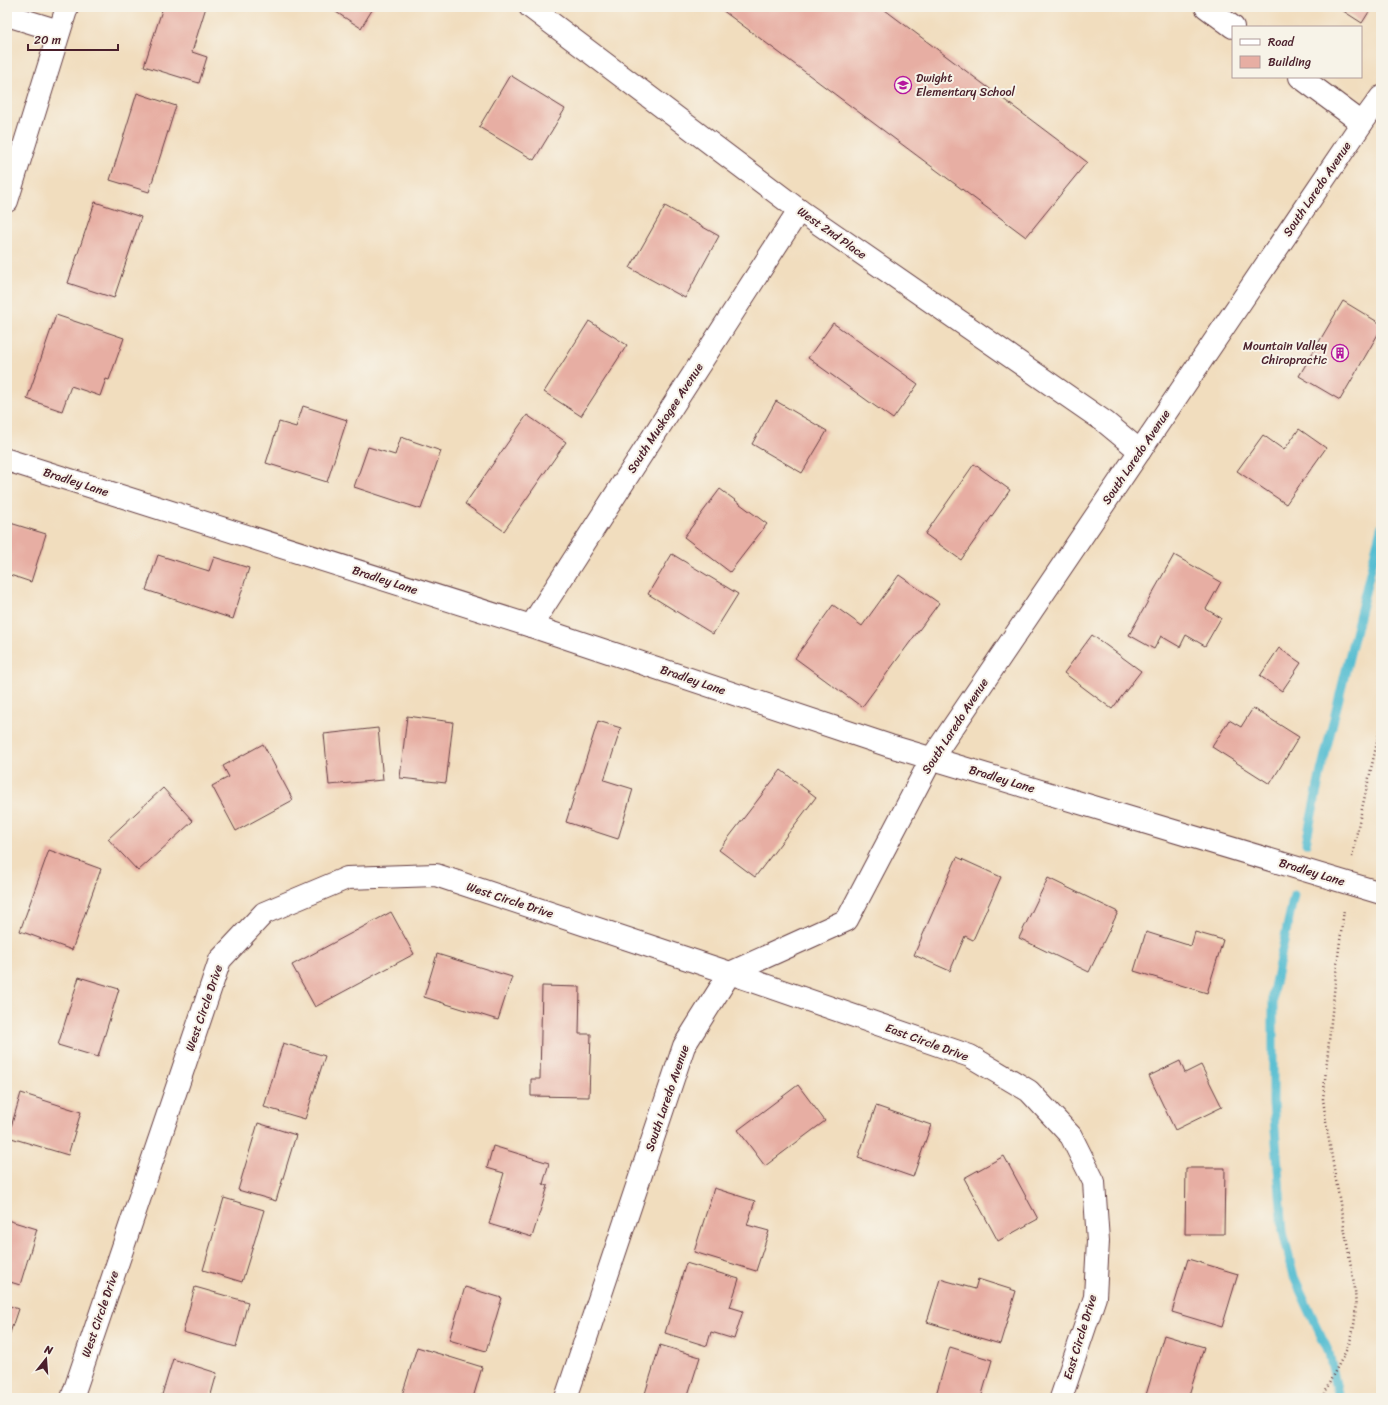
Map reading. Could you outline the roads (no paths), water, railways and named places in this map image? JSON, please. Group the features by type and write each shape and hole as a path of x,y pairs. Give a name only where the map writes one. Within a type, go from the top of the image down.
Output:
{"street":[{"path":"7,201 67,7"},
{"name":"West 2nd Place","path":"530,7 799,210 1105,422 1140,451"},
{"path":"1206,7 1232,26"},
{"path":"7,15 59,31"},
{"path":"1301,78 1362,123"},
{"name":"South Laredo Avenue","path":"566,1398 684,1046 730,973 847,920 932,758 1381,97"},
{"name":"South Muskogee Avenue","path":"532,626 799,210"},
{"name":"Bradley Lane","path":"7,460 532,626 890,746 1381,893"},
{"name":"West Circle Drive","path":"72,1398 220,960 264,913 347,878 436,875 730,973"},
{"name":"East Circle Drive","path":"730,973 970,1056 1029,1091 1071,1136 1094,1182 1098,1241 1095,1297 1061,1398"}],"waterway":[{"path":"1306,843 1321,771 1381,528"},
{"path":"1294,895 1273,992 1273,1103 1283,1232 1294,1277 1329,1353 1339,1398"}],"place":[{"name":"Dwight Elementary School","path":"903,85"},
{"name":"Mountain Valley Chiropractic","path":"1340,353"}]}
